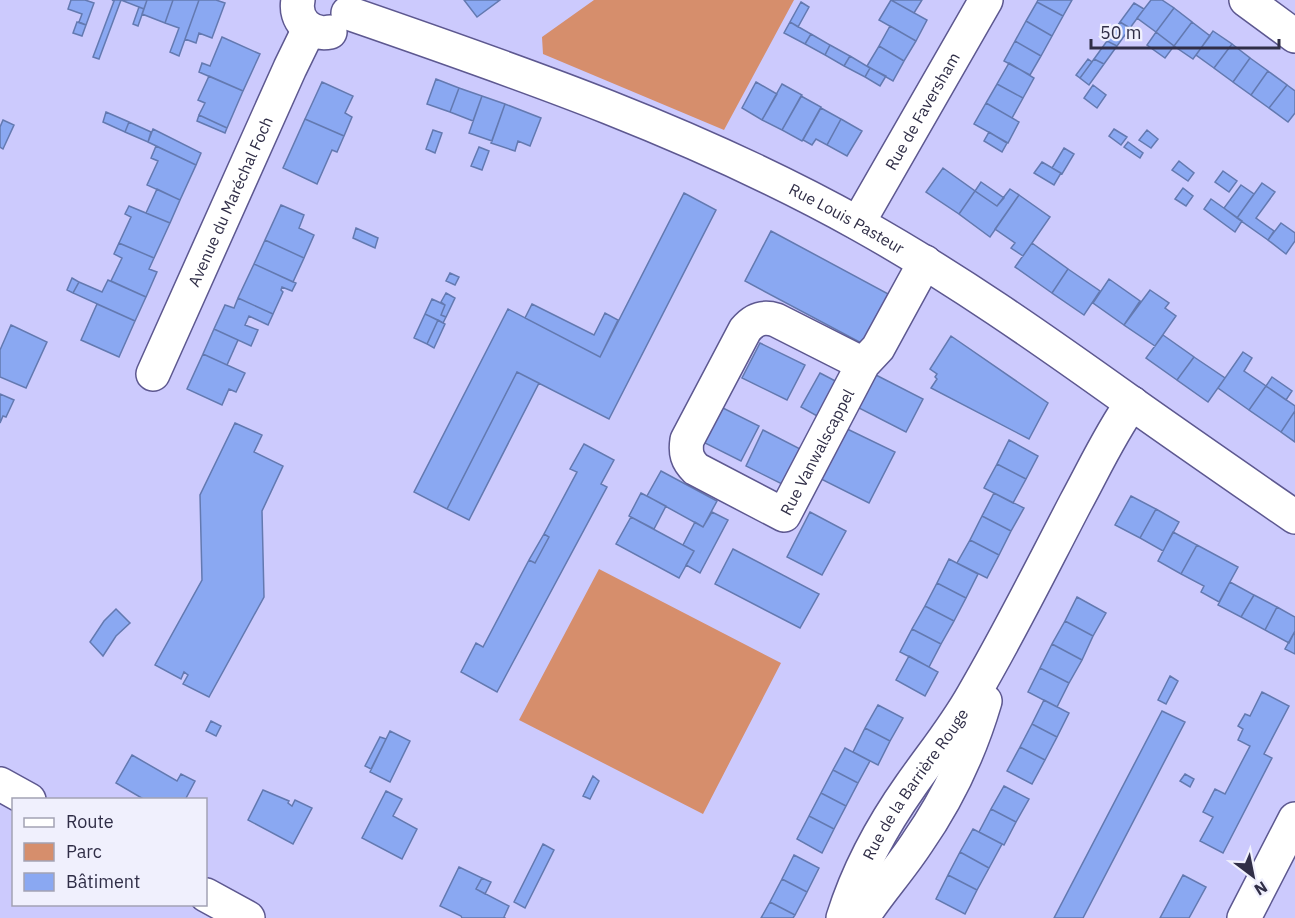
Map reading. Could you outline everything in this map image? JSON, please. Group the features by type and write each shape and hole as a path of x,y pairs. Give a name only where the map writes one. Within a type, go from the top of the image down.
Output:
{"street":[{"name":"Rue de Faversham","path":"858,223 986,0"},
{"path":"1246,0 1295,36"},
{"name":"Rue Louis Pasteur","path":"349,6 678,135 753,169 858,223 925,262 1012,320 1295,517"},
{"path":"304,15 322,33 335,30 342,25 349,6"},
{"name":"Avenue du Maréchal Foch","path":"153,374 290,68 304,15"},
{"name":"Rue Vanwalscappel","path":"863,364 776,320 767,317 758,319 745,330 687,440 686,450 690,464 784,514 863,364 878,348 925,262"},
{"name":"Rue de la Barrière Rouge","path":"843,918 856,881 881,831 912,783 956,724 996,656 1104,450 1132,403"},
{"name":"Rue de la Barrière Rouge","path":"861,918 918,843 945,798 978,723 996,656"},
{"path":"0,784 25,798"},
{"path":"1244,918 1295,819"},
{"path":"207,896 248,918"}],"green space":[{"path":"594,0 794,0 724,130 543,54 542,37"},
{"path":"599,569 781,663 703,814 519,720"}],"building":[{"path":"71,0 85,0 94,3 86,25 79,22 82,14 68,9"},
{"path":"112,0 121,0 99,59 93,57 114,1"},
{"path":"121,0 147,0 144,9"},
{"path":"147,0 173,0 165,23 142,14"},
{"path":"173,0 199,0 179,56 170,52 179,28 165,23"},
{"path":"199,0 216,0 225,3 212,38 199,33 196,43 185,39"},
{"path":"464,0 500,0 477,17"},
{"path":"891,0 927,20 916,41 879,20"},
{"path":"891,0 922,0 914,13"},
{"path":"1038,0 1072,0 1063,16 1037,2"},
{"path":"1151,0 1162,0 1174,8 1156,32 1137,18"},
{"path":"801,2 809,7 798,27 790,22"},
{"path":"1037,2 1063,16 1052,36 1026,21"},
{"path":"1134,3 1144,9 1130,28 1120,22"},
{"path":"139,7 144,9 138,26 133,24"},
{"path":"1174,8 1192,22 1174,46 1156,32"},
{"path":"1026,21 1052,36 1041,56 1015,41"},
{"path":"77,22 86,25 82,36 73,33"},
{"path":"790,22 811,34 805,44 784,33"},
{"path":"1120,22 1130,28 1117,46 1107,41"},
{"path":"1192,22 1210,36 1193,59 1174,46"},
{"path":"890,26 916,41 904,61 879,46"},
{"path":"1213,31 1232,44 1214,68 1196,55"},
{"path":"1156,32 1174,46 1165,58 1147,45"},
{"path":"811,34 830,45 825,55 805,44"},
{"path":"222,37 260,54 243,91 199,72 202,63 210,66"},
{"path":"1015,41 1041,56 1030,75 1004,61"},
{"path":"1107,41 1117,46 1104,64 1094,59"},
{"path":"1232,44 1250,58 1233,82 1214,68"},
{"path":"830,45 850,56 844,66 825,55"},
{"path":"879,46 904,61 893,81 867,66"},
{"path":"850,56 870,68 865,77 844,66"},
{"path":"1250,58 1268,71 1251,95 1233,82"},
{"path":"1088,59 1092,62 1080,78 1076,75"},
{"path":"1094,59 1104,64 1089,85 1080,78"},
{"path":"1009,63 1034,78 1023,98 997,84"},
{"path":"870,68 886,76 880,86 865,77"},
{"path":"1268,71 1287,85 1269,108 1251,95"},
{"path":"209,76 243,91 227,128 199,115 205,103 198,100"},
{"path":"436,79 459,88 450,112 427,104"},
{"path":"322,82 353,96 345,113 352,117 344,136 305,119"},
{"path":"756,82 777,94 762,120 742,108"},
{"path":"782,84 802,95 782,130 762,120"},
{"path":"997,84 1023,98 1012,118 986,103"},
{"path":"1093,85 1106,95 1097,108 1084,98"},
{"path":"1287,85 1295,91 1295,113 1288,122 1269,108"},
{"path":"459,88 482,96 473,121 450,112"},
{"path":"482,96 505,104 492,141 469,133"},
{"path":"801,96 821,107 802,141 782,130"},
{"path":"986,103 1019,122 1008,143 974,124"},
{"path":"505,104 541,118 530,146 518,141 515,151 491,143"},
{"path":"821,108 841,119 827,145 816,139 812,145 803,140"},
{"path":"106,112 129,122 125,132 103,122"},
{"path":"199,115 227,128 225,133 197,121"},
{"path":"305,119 344,136 337,152 332,150 317,184 283,168"},
{"path":"841,119 862,131 847,156 827,145"},
{"path":"3,120 14,125 3,149 0,147 0,127"},
{"path":"129,122 151,132 148,142 125,132"},
{"path":"153,129 201,153 196,165 148,142"},
{"path":"1114,129 1127,137 1121,145 1109,136"},
{"path":"433,130 442,133 435,153 426,149"},
{"path":"1147,130 1158,139 1151,148 1139,140"},
{"path":"989,132 1007,143 1002,152 984,141"},
{"path":"1128,142 1143,153 1140,158 1124,147"},
{"path":"156,146 196,165 180,200 147,185 158,161 151,158"},
{"path":"479,147 489,151 482,170 471,166"},
{"path":"1064,148 1074,154 1062,174 1052,168"},
{"path":"1179,161 1194,173 1188,181 1172,170"},
{"path":"1042,162 1061,173 1054,185 1034,173"},
{"path":"943,168 975,191 959,214 926,192"},
{"path":"1223,171 1237,181 1229,192 1215,182"},
{"path":"981,182 1004,198 997,206 975,191"},
{"path":"1262,183 1275,192 1256,218 1274,231 1268,240 1237,218"},
{"path":"1241,185 1254,194 1237,218 1224,208"},
{"path":"1183,188 1193,196 1186,206 1175,199"},
{"path":"157,189 180,200 170,223 146,213"},
{"path":"1010,189 1019,195 990,237 959,214 975,191 997,206"},
{"path":"684,193 716,210 609,419 517,372 447,509 414,492 508,309 600,357"},
{"path":"1019,195 1050,217 1023,256 1011,248 1015,243 995,229"},
{"path":"1211,199 1242,221 1235,232 1204,209"},
{"path":"281,205 304,215 299,228 314,235 304,258 265,240"},
{"path":"129,206 170,223 154,258 119,243 131,217 125,214"},
{"path":"1281,223 1295,233 1295,241 1286,254 1268,240"},
{"path":"356,228 378,238 375,248 353,238"},
{"path":"771,231 892,296 865,345 745,281"},
{"path":"265,240 304,258 293,282 254,264"},
{"path":"119,243 154,258 149,269 157,272 146,297 111,281 122,258 114,254"},
{"path":"1032,243 1068,269 1052,293 1015,267"},
{"path":"254,264 296,283 292,291 282,287 283,292 273,314 238,298"},
{"path":"1068,269 1100,291 1084,315 1052,293"},
{"path":"450,273 459,277 455,285 446,281"},
{"path":"72,278 79,282 73,293 67,290"},
{"path":"1109,279 1140,301 1124,325 1093,303"},
{"path":"108,280 146,297 135,321 73,293 79,282 102,292"},
{"path":"1150,290 1169,303 1165,308 1176,316 1155,346 1124,325"},
{"path":"446,293 455,298 446,317 441,315 445,305 441,302"},
{"path":"238,298 273,314 268,325 249,316 245,325 258,330 251,346 214,329 225,305 234,308"},
{"path":"432,299 445,305 441,315 446,317 443,323 425,314"},
{"path":"97,304 135,321 119,357 81,340"},
{"path":"532,304 594,335 605,313 618,320 600,357 525,318"},
{"path":"425,314 438,320 427,344 414,338"},
{"path":"438,320 445,324 434,348 427,344"},
{"path":"11,325 47,342 26,388 0,377 0,350"},
{"path":"214,329 238,340 227,365 203,354"},
{"path":"1163,335 1194,357 1177,380 1146,358"},
{"path":"951,336 1048,403 1029,439 931,388 937,379 935,377 937,374 930,369"},
{"path":"760,343 805,365 787,400 742,378"},
{"path":"1243,352 1252,358 1244,371 1266,386 1249,410 1218,388"},
{"path":"203,354 245,373 236,392 229,389 222,405 187,389"},
{"path":"1194,357 1225,378 1208,402 1177,380"},
{"path":"517,372 539,383 469,520 447,509"},
{"path":"820,373 845,386 826,421 801,407"},
{"path":"874,374 923,399 906,432 857,407"},
{"path":"1272,377 1292,391 1286,400 1266,386"},
{"path":"1266,386 1295,406 1295,411 1281,432 1249,410"},
{"path":"0,394 14,400 6,417 3,416 0,423"},
{"path":"715,404 759,426 741,461 697,439"},
{"path":"1295,411 1295,442 1281,432"},
{"path":"235,423 262,435 254,452 283,466 262,511 264,597 209,697 183,684 188,675 184,672 181,679 155,665 202,580 200,495"},
{"path":"841,426 895,452 869,503 815,476"},
{"path":"763,430 808,453 790,488 746,466"},
{"path":"1009,440 1038,456 1026,479 997,464"},
{"path":"584,444 614,460 601,484 607,487 497,692 461,672 476,643 483,647 529,560 535,563 549,537 544,534 577,472 570,469"},
{"path":"997,464 1026,479 1013,503 984,488"},
{"path":"661,471 717,501 703,527 647,496"},
{"path":"641,493 666,506 654,529 629,516"},
{"path":"994,493 1024,508 1011,531 982,516"},
{"path":"1131,496 1156,509 1140,538 1115,525"},
{"path":"1156,509 1179,522 1163,551 1140,538"},
{"path":"712,512 728,520 700,573 686,565 694,551 683,545 695,522 703,527"},
{"path":"810,512 846,531 822,575 787,557"},
{"path":"982,516 1011,531 999,555 970,540"},
{"path":"631,517 694,551 679,578 616,544"},
{"path":"1173,532 1197,545 1181,574 1158,561"},
{"path":"544,534 549,537 535,563 529,560"},
{"path":"970,540 999,555 987,578 957,563"},
{"path":"1197,545 1238,567 1219,602 1201,592 1204,586 1181,574"},
{"path":"733,549 819,594 800,628 715,584"},
{"path":"949,559 978,574 966,598 937,583"},
{"path":"1230,582 1254,595 1241,617 1218,605"},
{"path":"937,583 966,598 954,621 925,606"},
{"path":"1254,595 1277,607 1265,630 1241,617"},
{"path":"1077,597 1106,613 1093,636 1065,621"},
{"path":"925,606 954,621 941,644 912,629"},
{"path":"1277,607 1295,617 1295,631 1289,643 1265,630"},
{"path":"116,609 130,623 116,636 103,656 90,642 104,621"},
{"path":"1065,621 1093,636 1082,660 1052,644"},
{"path":"912,629 941,644 929,667 900,652"},
{"path":"1295,631 1295,654 1285,649"},
{"path":"1052,644 1082,660 1069,683 1040,668"},
{"path":"909,656 938,672 925,696 896,680"},
{"path":"1040,668 1069,683 1057,707 1028,692"},
{"path":"1170,676 1178,681 1166,704 1158,700"},
{"path":"1262,692 1289,706 1264,754 1272,758 1223,853 1200,841 1213,817 1203,812 1215,789 1225,794 1250,746 1238,740 1243,729 1238,726 1245,714 1250,716"},
{"path":"1044,700 1069,713 1057,737 1032,724"},
{"path":"878,705 903,718 890,741 865,728"},
{"path":"1162,711 1185,722 1083,918 1054,918"},
{"path":"211,721 221,726 216,736 206,731"},
{"path":"1032,724 1057,737 1045,760 1020,747"},
{"path":"865,728 890,741 878,765 853,752"},
{"path":"390,731 410,741 390,782 370,772"},
{"path":"380,737 386,739 371,769 365,766"},
{"path":"1020,747 1045,760 1032,784 1007,771"},
{"path":"845,748 870,761 858,783 833,770"},
{"path":"132,755 177,781 181,774 195,781 186,798 142,798 116,783"},
{"path":"833,770 858,783 846,806 821,793"},
{"path":"1185,774 1194,779 1190,787 1180,781"},
{"path":"593,776 599,781 590,799 583,796"},
{"path":"1004,786 1029,799 1016,822 991,809"},
{"path":"263,790 289,801 288,803 292,806 295,800 312,808 293,844 248,820"},
{"path":"386,791 402,799 393,816 417,829 402,859 362,838"},
{"path":"821,793 846,806 834,829 809,816"},
{"path":"991,809 1016,822 1004,845 979,832"},
{"path":"809,816 834,829 822,853 797,839"},
{"path":"973,829 1002,844 989,868 960,852"},
{"path":"543,844 554,850 525,908 514,902"},
{"path":"960,852 989,868 977,890 948,875"},
{"path":"794,855 819,868 807,892 782,879"},
{"path":"459,867 482,878 476,889 509,906 505,918 462,918 440,906"},
{"path":"948,875 977,890 965,914 936,899"},
{"path":"1183,875 1206,887 1189,918 1160,918"},
{"path":"482,878 491,882 485,894 476,889"},
{"path":"782,879 807,892 795,915 770,902"},
{"path":"770,902 795,915 793,918 761,918"}]}
